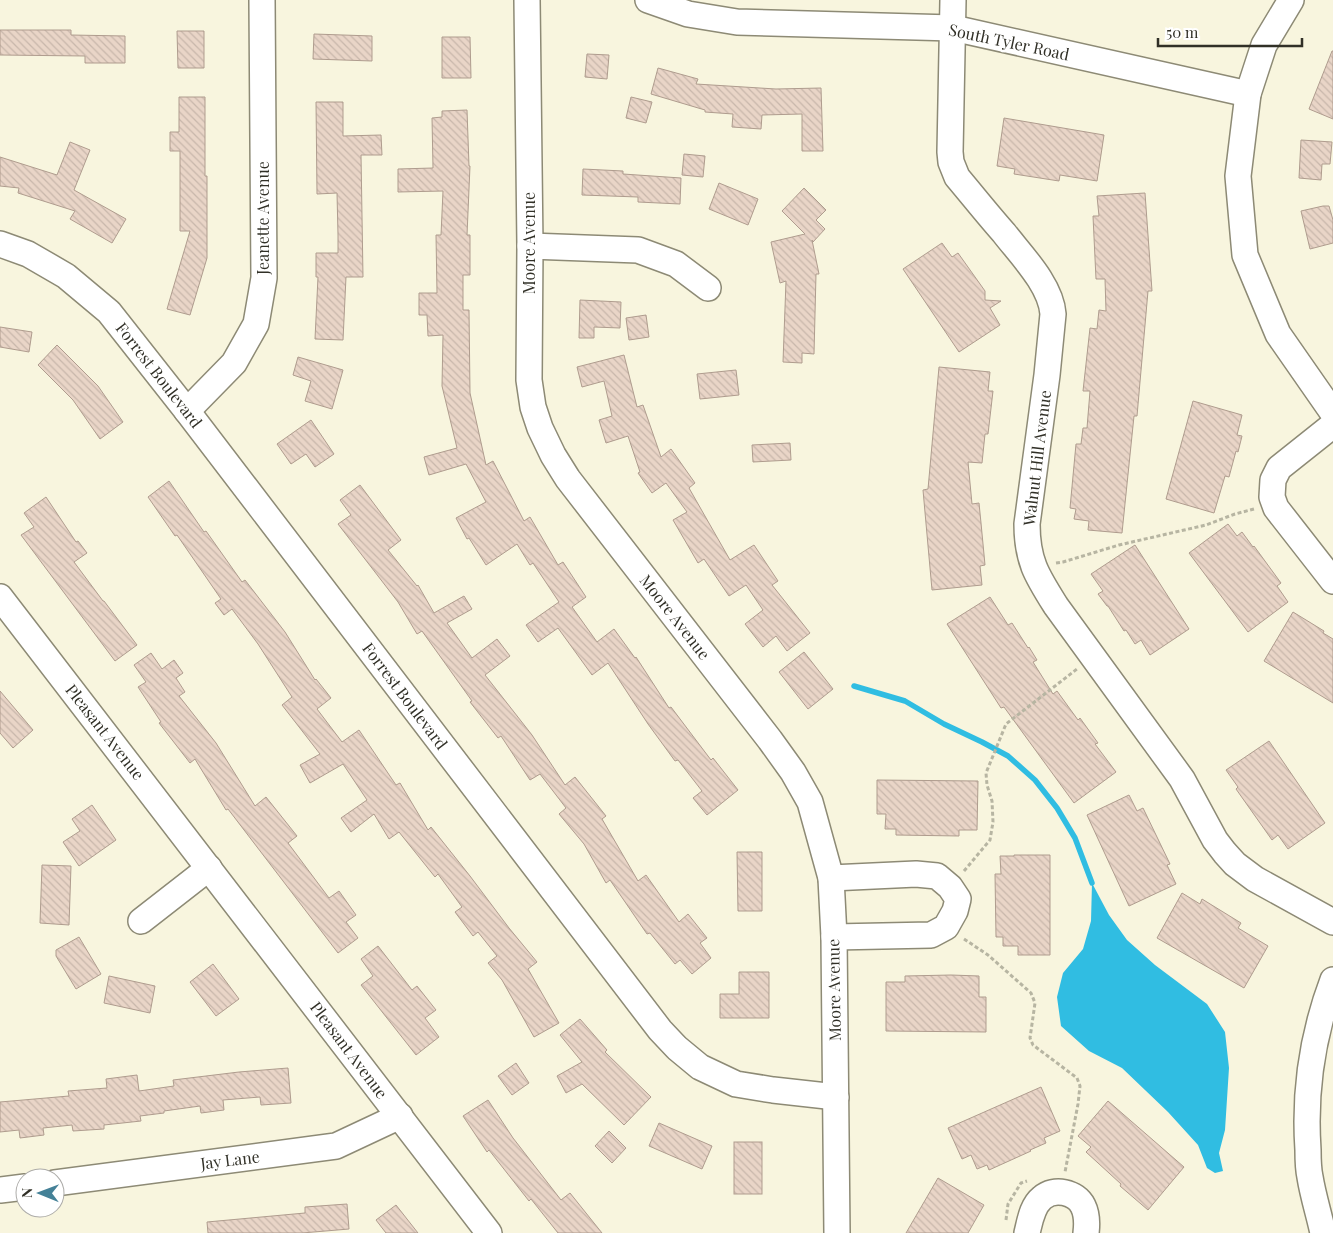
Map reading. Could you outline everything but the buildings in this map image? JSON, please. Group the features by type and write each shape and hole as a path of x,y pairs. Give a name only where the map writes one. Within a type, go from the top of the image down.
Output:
{"street":[{"name":"Jeanette Avenue","path":"188,411 234,363 256,324 264,278 262,0"},
{"name":"Moore Avenue","path":"527,0 530,246 529,380 533,407 553,456 568,479 764,732 793,772 810,802 831,878 834,938 837,1233"},
{"name":"South Tyler Road","path":"648,0 688,14 737,22 953,28 1248,94"},
{"name":"Walnut Hill Avenue","path":"953,0 951,162 957,177 1031,267 1050,297 1053,307 1047,374 1027,524 1027,540 1033,566 1041,583 1056,606 1182,779 1224,853 1234,864 1255,879 1333,922"},
{"path":"1291,0 1264,45 1248,94 1238,176 1245,255 1278,334 1333,413"},
{"name":"Forrest Boulevard","path":"0,244 28,254 66,276 109,312 188,411 660,1030 677,1048 700,1067 736,1084 836,1097"},
{"path":"530,246 638,250 676,264 708,288"},
{"path":"1333,425 1278,468 1272,480 1272,497 1276,508 1333,580"},
{"name":"Pleasant Avenue","path":"0,597 489,1233"},
{"path":"141,921 209,868"},
{"path":"831,878 916,874 937,876 950,887 958,899 955,912 959,933 834,938"},
{"path":"1323,1233 1310,1175 1306,1125 1309,1085 1316,1037 1333,980"},
{"name":"Jay Lane","path":"65,1182 336,1146 400,1116"},
{"path":"0,1190 15,1188"},
{"path":"1027,1233 1032,1212 1042,1198 1055,1191 1072,1195 1083,1205 1087,1225 1086,1233"}],"path":[{"path":"1033,566 1063,562 1119,545 1206,525 1235,514 1274,504"},
{"path":"950,887 990,840 993,822 992,801 986,773 1006,724 1093,656"},
{"path":"959,933 1031,994 1035,1003 1030,1038 1033,1044 1078,1078 1080,1086 1078,1104 1061,1193"}],"water":[{"path":"1092,883 1109,915 1127,940 1155,965 1207,1004 1225,1032 1229,1068 1225,1130 1219,1153 1223,1171 1215,1173 1207,1168 1198,1145 1168,1112 1122,1068 1089,1051 1061,1026 1057,997 1063,973 1083,949 1091,921"}],"waterway":[{"path":"854,686 905,701 944,724 1008,756 1035,780 1057,808 1075,838 1092,883"}]}
